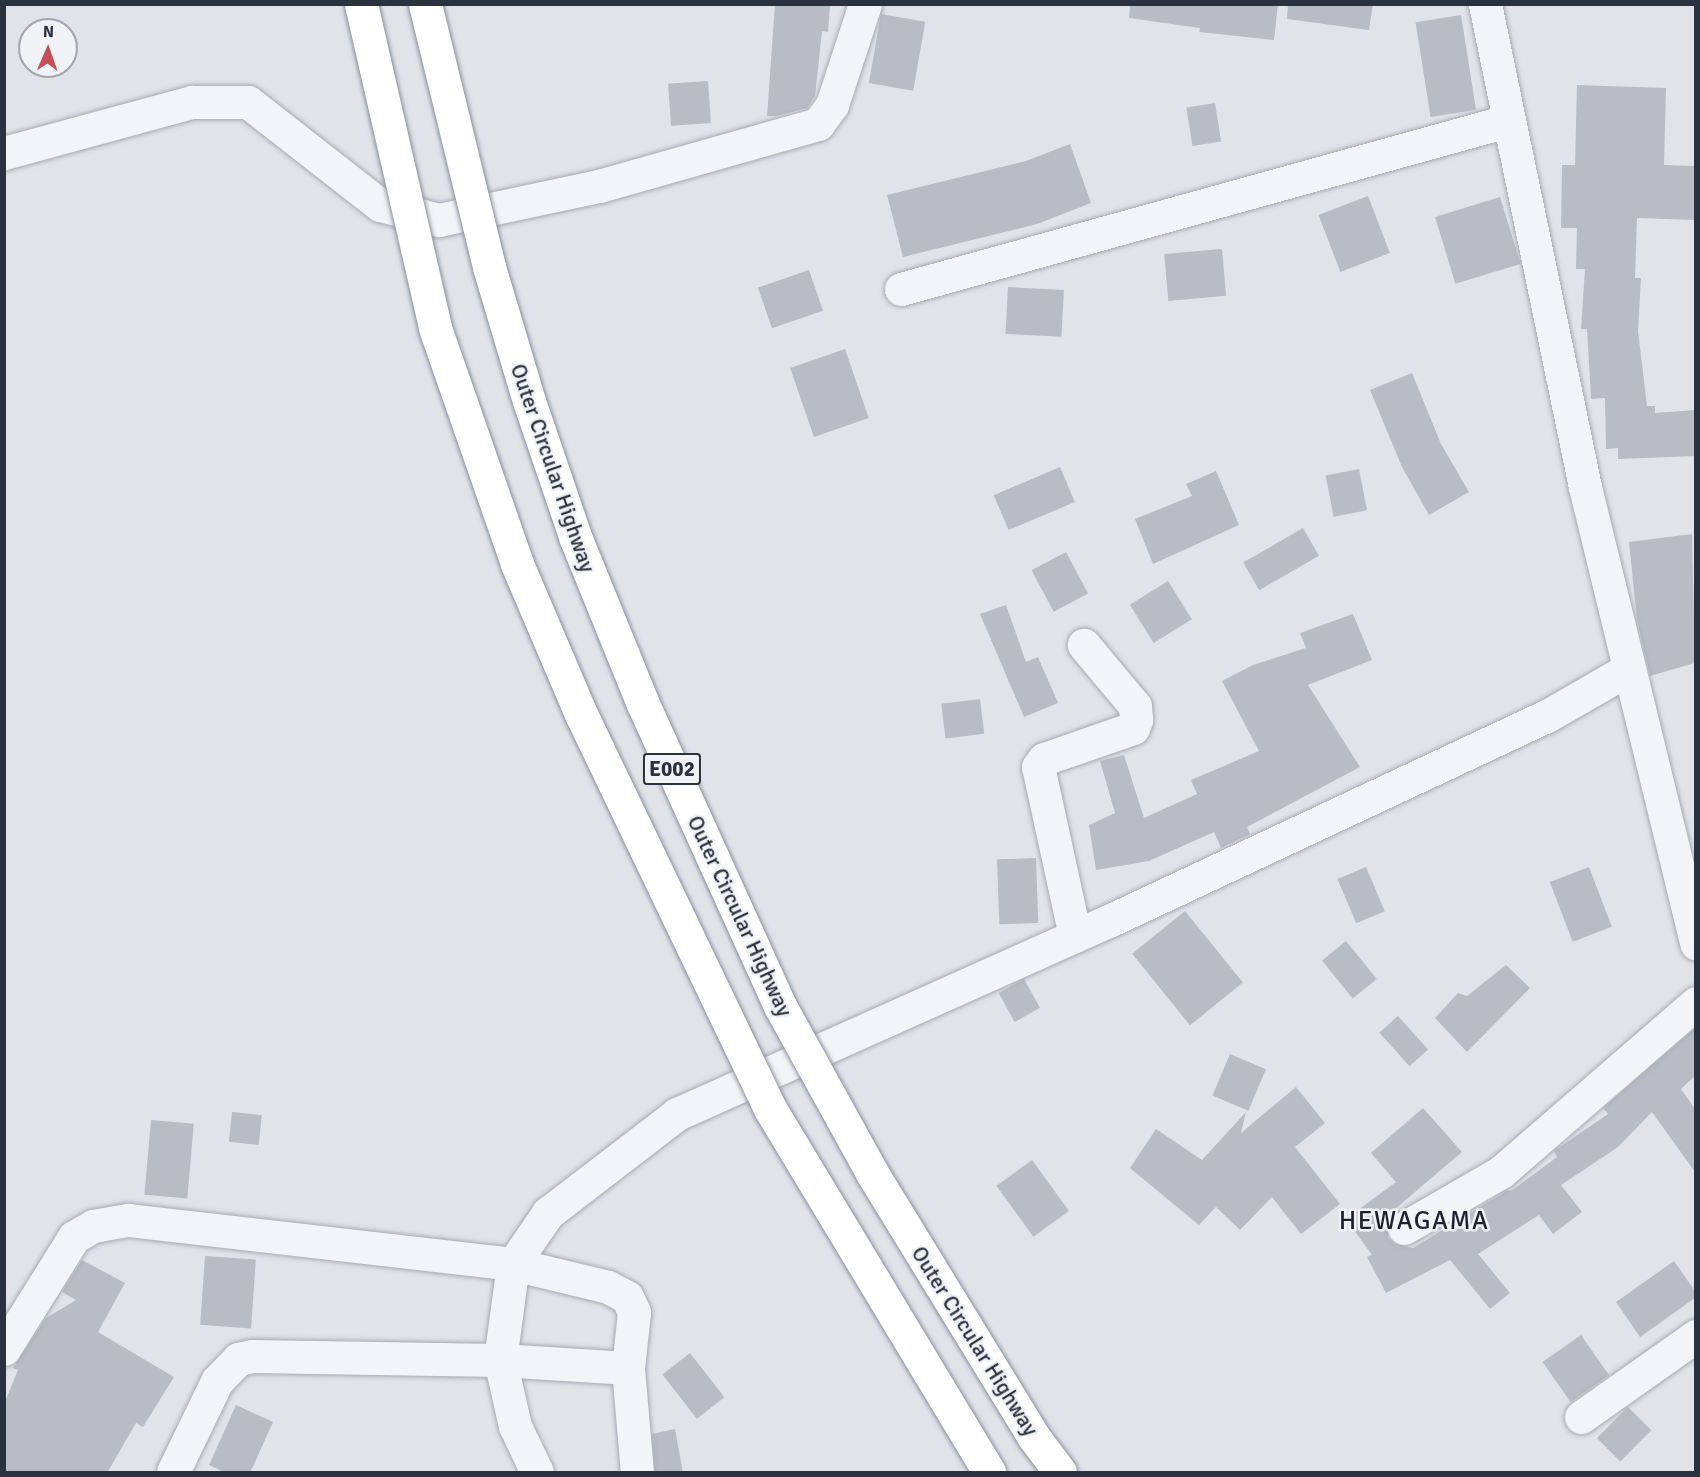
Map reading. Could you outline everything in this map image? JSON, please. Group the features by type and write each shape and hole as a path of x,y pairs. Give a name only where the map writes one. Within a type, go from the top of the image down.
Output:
{"highway":[{"name":"E002","path":"361,4 435,328 517,564 581,714 769,1107 989,1473"},
{"name":"Outer Circular Highway","path":"425,4 511,344 576,539 643,704 780,1006 878,1183 1033,1436 1060,1473"}],"street":[{"path":"4,153 192,102 248,102 380,206 439,220 599,186 818,124 832,105 866,4"},
{"path":"1485,4 1507,121 1628,670 1695,944"},
{"path":"901,289 1507,121"},
{"path":"1075,936 1038,767 1044,759 1133,728 1136,720 1135,706 1084,645"},
{"path":"537,1473 515,1426 500,1360 513,1264 548,1213 677,1114 1075,936 1547,716 1628,670"},
{"path":"1404,1228 1501,1172 1695,1003"},
{"path":"4,1349 74,1237 93,1226 128,1220 513,1264 608,1287 627,1297 634,1312 628,1368 637,1473"},
{"path":"1581,1417 1695,1336"},
{"path":"172,1473 217,1381 238,1359 252,1356 500,1360 628,1368"}],"building":[{"path":"775,4 830,4 828,32 822,31 815,96 807,108 777,116 767,116"},
{"path":"1130,4 1278,4 1274,40 1199,32 1200,28 1129,18"},
{"path":"1288,4 1373,4 1369,30 1287,19"},
{"path":"881,14 925,22 913,91 869,83"},
{"path":"1461,15 1476,110 1431,117 1416,22"},
{"path":"708,81 711,123 671,126 668,84"},
{"path":"1577,85 1666,88 1664,165 1695,166 1695,220 1637,218 1635,278 1641,278 1638,331 1647,406 1655,406 1655,413 1695,410 1695,456 1618,459 1618,448 1606,449 1605,398 1591,399 1587,329 1581,329 1585,269 1576,269 1577,228 1561,228 1562,165 1575,165"},
{"path":"1215,103 1221,142 1192,146 1186,108"},
{"path":"1070,144 1091,203 1037,224 903,257 887,195 1026,161"},
{"path":"1368,196 1390,253 1340,272 1319,215"},
{"path":"1500,197 1520,264 1455,284 1435,217"},
{"path":"1222,249 1226,296 1168,301 1164,254"},
{"path":"809,270 823,311 772,328 758,288"},
{"path":"1008,287 1064,290 1061,337 1006,334"},
{"path":"845,349 869,418 814,437 790,368"},
{"path":"1412,373 1441,444 1469,492 1429,515 1402,467 1370,390"},
{"path":"1060,467 1075,502 1009,530 994,495"},
{"path":"1359,469 1367,510 1334,517 1326,475"},
{"path":"1216,471 1239,525 1153,564 1135,519 1192,496 1186,484"},
{"path":"1303,528 1319,556 1259,590 1243,562"},
{"path":"1692,534 1695,663 1650,676 1637,620 1629,542"},
{"path":"1066,552 1088,593 1054,612 1032,570"},
{"path":"1168,581 1192,619 1154,643 1130,605"},
{"path":"1006,605 1026,662 1038,657 1058,703 1024,717 980,614"},
{"path":"1353,614 1372,660 1308,685 1360,767 1247,827 1250,834 1221,848 1214,832 1149,861 1096,870 1089,825 1115,813 1100,761 1124,755 1144,818 1197,794 1191,780 1259,751 1222,681 1253,665 1306,648 1300,633"},
{"path":"980,699 984,734 946,738 941,704"},
{"path":"1036,858 1038,923 999,924 997,859"},
{"path":"1366,867 1385,911 1356,923 1337,879"},
{"path":"1589,867 1612,927 1573,942 1550,882"},
{"path":"1185,911 1243,982 1190,1025 1132,954"},
{"path":"1346,941 1377,979 1353,999 1322,961"},
{"path":"1506,965 1530,988 1467,1052 1435,1018 1458,993 1467,996"},
{"path":"1024,979 1040,1008 1015,1022 999,993"},
{"path":"1398,1016 1428,1049 1410,1066 1379,1033"},
{"path":"1695,1028 1695,1076 1681,1089 1695,1109 1695,1172 1652,1112 1618,1147 1561,1185 1582,1212 1553,1234 1539,1215 1478,1254 1510,1293 1490,1309 1450,1260 1386,1293 1367,1257 1372,1255 1346,1219 1396,1182 1371,1153 1423,1108 1462,1152 1388,1215 1388,1238 1395,1244 1413,1248 1508,1190 1511,1191 1557,1157 1554,1151 1608,1114 1603,1108"},
{"path":"1230,1054 1266,1069 1248,1111 1212,1095"},
{"path":"1296,1087 1325,1123 1295,1147 1340,1204 1301,1234 1272,1197 1240,1230 1216,1207 1199,1225 1130,1168 1156,1129 1202,1160 1246,1112 1241,1133"},
{"path":"232,1112 262,1115 259,1145 229,1142"},
{"path":"151,1120 194,1124 187,1198 144,1195"},
{"path":"1032,1160 1069,1211 1033,1237 996,1186"},
{"path":"205,1256 256,1260 251,1328 200,1325"},
{"path":"82,1260 125,1283 98,1332 174,1377 143,1427 136,1423 107,1473 4,1473 4,1404 18,1370 13,1368 46,1318 76,1300 62,1292"},
{"path":"1674,1261 1695,1291 1695,1298 1640,1337 1616,1302"},
{"path":"1581,1335 1609,1375 1571,1402 1542,1362"},
{"path":"690,1353 724,1397 697,1419 662,1375"},
{"path":"236,1405 273,1422 250,1473 226,1473 209,1465"},
{"path":"1628,1407 1651,1430 1620,1461 1597,1438"},
{"path":"675,1429 683,1473 655,1473 652,1434"}],"district":[{"name":"HEWAGAMA","path":"1414,1222"}]}
